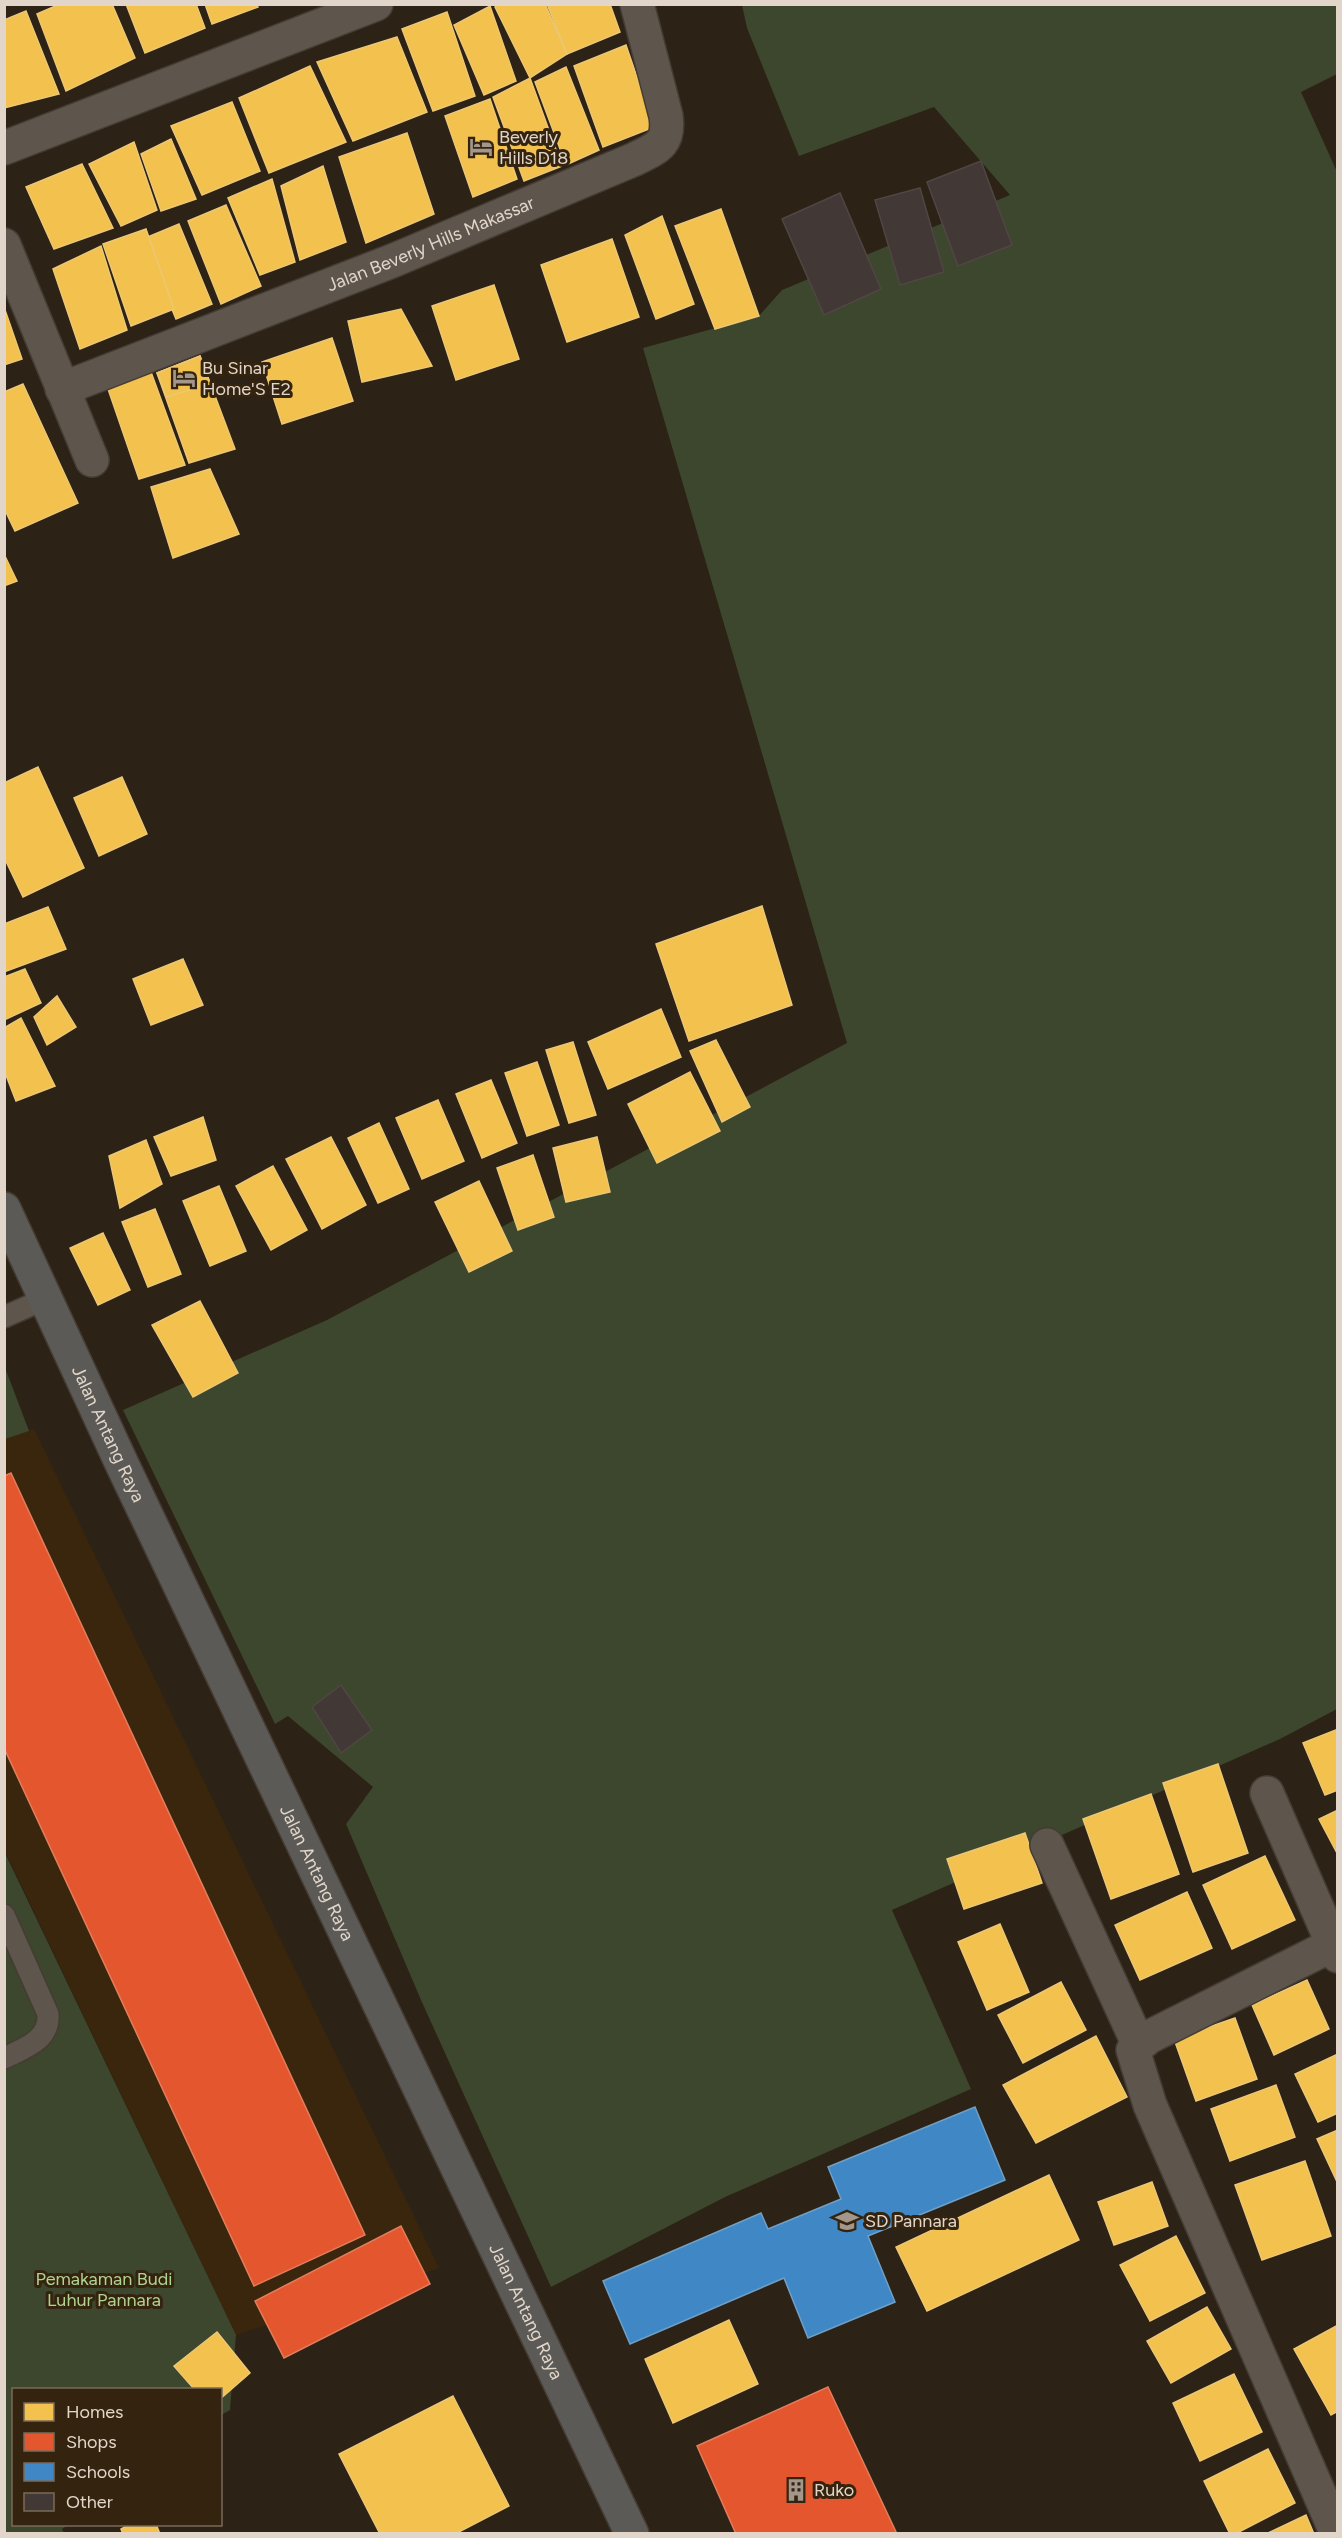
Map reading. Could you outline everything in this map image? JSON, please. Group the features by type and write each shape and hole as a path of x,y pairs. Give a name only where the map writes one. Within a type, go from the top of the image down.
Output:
{"main road":[{"name":"Jalan Antang Raya","path":"4,1209 632,2534"}],"street":[{"path":"4,148 376,4"},
{"name":"Jalan Beverly Hills Makassar","path":"62,389 392,261 657,148 668,130 637,4"},
{"path":"4,245 92,460"},
{"path":"1267,1793 1336,1947 1138,2043 1133,2050 1133,2056 1150,2105 1337,2534"},
{"path":"1047,1845 1138,2043"}],"lane":[{"path":"4,1317 45,1299"},
{"path":"4,1916 48,2014 49,2023 47,2030 40,2038 28,2047 4,2058"}],"shaded area":[{"path":"34,1429 439,2268 236,2335 5,1851 5,1439"}],"green space":[{"path":"742,5 1337,5 1337,74 1301,92 1338,174 1337,1709 1280,1739 892,1910 971,2089 725,2197 551,2287 421,2000 346,1824 373,1787 288,1716 275,1724 123,1410 327,1320 847,1043 643,348 759,316 782,290 1010,195 934,107 799,156 747,28"},
{"path":"4,1365 29,1431 5,1439 4,1439"},
{"name":"Pemakaman Budi Luhur Pannara","path":"4,1851 236,2335 230,2410 222,2414 222,2388 12,2388 12,2526 66,2526 62,2529 64,2533 5,2533"}],"building: Homes":[{"path":"60,4 112,4 135,58 66,91 37,14"},
{"path":"126,4 196,4 205,28 145,53"},
{"path":"205,4 257,4 258,7 212,24"},
{"path":"499,4 545,4 567,54 530,78 495,7"},
{"path":"547,4 610,4 620,32 567,54"},
{"path":"490,6 516,81 484,95 454,25"},
{"path":"26,11 59,94 4,108 4,20"},
{"path":"447,12 475,96 433,111 402,29"},
{"path":"397,37 427,112 353,141 317,62"},
{"path":"626,45 654,127 603,147 574,66"},
{"path":"310,66 346,142 269,173 239,98"},
{"path":"566,67 599,150 566,165 535,82"},
{"path":"530,78 562,166 524,181 493,97"},
{"name":"Beverly Hills D18","path":"490,99 517,179 473,197 445,116"},
{"path":"232,102 260,171 202,195 171,126"},
{"path":"407,133 434,214 366,243 339,157"},
{"path":"171,139 196,199 161,211 141,154"},
{"path":"134,142 157,210 121,226 89,164"},
{"path":"82,164 113,228 54,249 26,187"},
{"path":"323,166 346,242 300,260 281,186"},
{"path":"272,179 295,262 260,275 228,198"},
{"path":"226,205 261,286 221,304 188,221"},
{"path":"721,209 759,316 715,329 675,226"},
{"path":"662,216 694,304 656,319 625,235"},
{"path":"179,224 212,304 176,319 143,239"},
{"path":"146,229 174,309 131,326 103,244"},
{"path":"612,239 639,317 567,342 541,265"},
{"path":"101,246 127,330 80,349 53,269"},
{"path":"494,285 519,359 456,380 432,306"},
{"path":"4,307 22,359 4,365"},
{"path":"401,309 432,366 362,382 348,321"},
{"path":"332,338 353,401 282,424 262,362"},
{"path":"200,356 235,449 189,463 157,373"},
{"name":"Bu Sinar Home'S E2","path":"200,356 210,383 167,397 157,373"},
{"path":"151,372 185,465 139,479 108,389"},
{"path":"23,384 78,503 15,531 4,508 4,392"},
{"path":"210,469 239,534 173,558 151,487"},
{"path":"4,554 17,581 4,586"},
{"path":"38,767 84,868 23,897 4,857 4,783"},
{"path":"122,777 147,834 99,856 74,798"},
{"path":"762,906 792,1005 689,1041 656,944"},
{"path":"48,907 66,949 4,972 4,924"},
{"path":"183,959 203,1005 151,1025 133,979"},
{"path":"25,969 41,1003 4,1020 4,977"},
{"path":"57,996 76,1027 47,1045 34,1017"},
{"path":"661,1009 681,1057 608,1089 588,1042"},
{"path":"21,1018 55,1086 16,1101 4,1070 4,1028"},
{"path":"716,1040 750,1107 722,1122 690,1051"},
{"path":"573,1042 596,1115 569,1123 546,1050"},
{"path":"537,1062 559,1125 527,1136 505,1073"},
{"path":"690,1072 720,1131 657,1163 628,1104"},
{"path":"491,1080 517,1143 482,1158 456,1094"},
{"path":"438,1100 464,1161 422,1179 396,1118"},
{"path":"203,1117 216,1160 171,1176 154,1137"},
{"path":"379,1123 409,1189 378,1203 348,1138"},
{"path":"331,1137 366,1205 322,1229 286,1159"},
{"path":"597,1137 610,1192 566,1202 553,1148"},
{"path":"146,1140 162,1184 120,1208 109,1156"},
{"path":"533,1155 554,1217 518,1230 497,1168"},
{"path":"273,1166 307,1230 271,1250 236,1186"},
{"path":"479,1181 512,1251 469,1272 435,1202"},
{"path":"219,1186 246,1251 210,1266 183,1201"},
{"path":"155,1209 181,1274 148,1287 122,1222"},
{"path":"103,1233 130,1290 98,1305 70,1248"},
{"path":"200,1301 238,1373 193,1397 152,1325"},
{"path":"1338,1729 1338,1790 1325,1795 1303,1743"},
{"path":"1218,1764 1248,1853 1193,1872 1163,1783"},
{"path":"1151,1794 1179,1874 1111,1899 1083,1819"},
{"path":"1338,1810 1338,1855 1319,1819"},
{"path":"1025,1833 1042,1883 964,1909 947,1859"},
{"path":"1265,1856 1295,1920 1232,1949 1203,1885"},
{"path":"1187,1892 1212,1948 1140,1980 1115,1925"},
{"path":"1000,1924 1029,1992 987,2010 958,1942"},
{"path":"1307,1980 1329,2029 1274,2055 1252,2005"},
{"path":"1061,1982 1086,2030 1023,2063 998,2015"},
{"path":"1235,2018 1257,2079 1196,2101 1174,2039"},
{"path":"1096,2036 1127,2097 1036,2143 1003,2085"},
{"path":"1338,2054 1338,2113 1318,2122 1295,2074"},
{"path":"1276,2085 1295,2137 1230,2161 1211,2109"},
{"path":"1338,2130 1338,2184 1317,2139"},
{"path":"1305,2161 1331,2236 1262,2260 1235,2185"},
{"path":"1049,2175 1079,2240 927,2311 896,2247"},
{"path":"1152,2182 1168,2226 1114,2245 1098,2202"},
{"path":"1176,2236 1205,2293 1150,2321 1120,2265"},
{"path":"1207,2307 1231,2349 1171,2383 1147,2341"},
{"path":"729,2320 758,2384 673,2423 645,2359"},
{"path":"1338,2325 1338,2411 1331,2415 1294,2349"},
{"path":"217,2332 250,2373 222,2397 222,2388 193,2388 174,2366"},
{"path":"1234,2374 1262,2432 1200,2461 1173,2403"},
{"path":"453,2396 509,2506 455,2534 380,2534 339,2454"},
{"path":"1268,2449 1295,2503 1235,2534 1230,2534 1204,2481"},
{"path":"1306,2515 1314,2534 1266,2534"},
{"path":"126,2526 157,2526 160,2534 123,2534 121,2529"}],"building: Shops":[{"path":"11,1473 365,2235 254,2286 4,1748 4,1476"},
{"path":"401,2226 430,2284 284,2358 255,2301"},
{"name":"Ruko","path":"828,2387 897,2534 736,2534 697,2446"}],"building: Schools":[{"name":"SD Pannara","path":"975,2107 1005,2180 868,2236 895,2302 808,2338 784,2278 630,2344 603,2281 761,2213 768,2229 841,2199 828,2167"}],"building: Other":[{"path":"981,161 1012,245 958,266 927,182"},
{"path":"920,188 944,272 900,285 875,200"},
{"path":"840,193 881,289 824,315 782,219"},
{"path":"341,1685 372,1730 341,1753 312,1707"}],"place":[{"name":"Beverly Hills D18","path":"481,147"},
{"name":"Bu Sinar Home'S E2","path":"184,378"},
{"name":"SD Pannara","path":"847,2221"},
{"name":"Ruko","path":"796,2490"}]}
